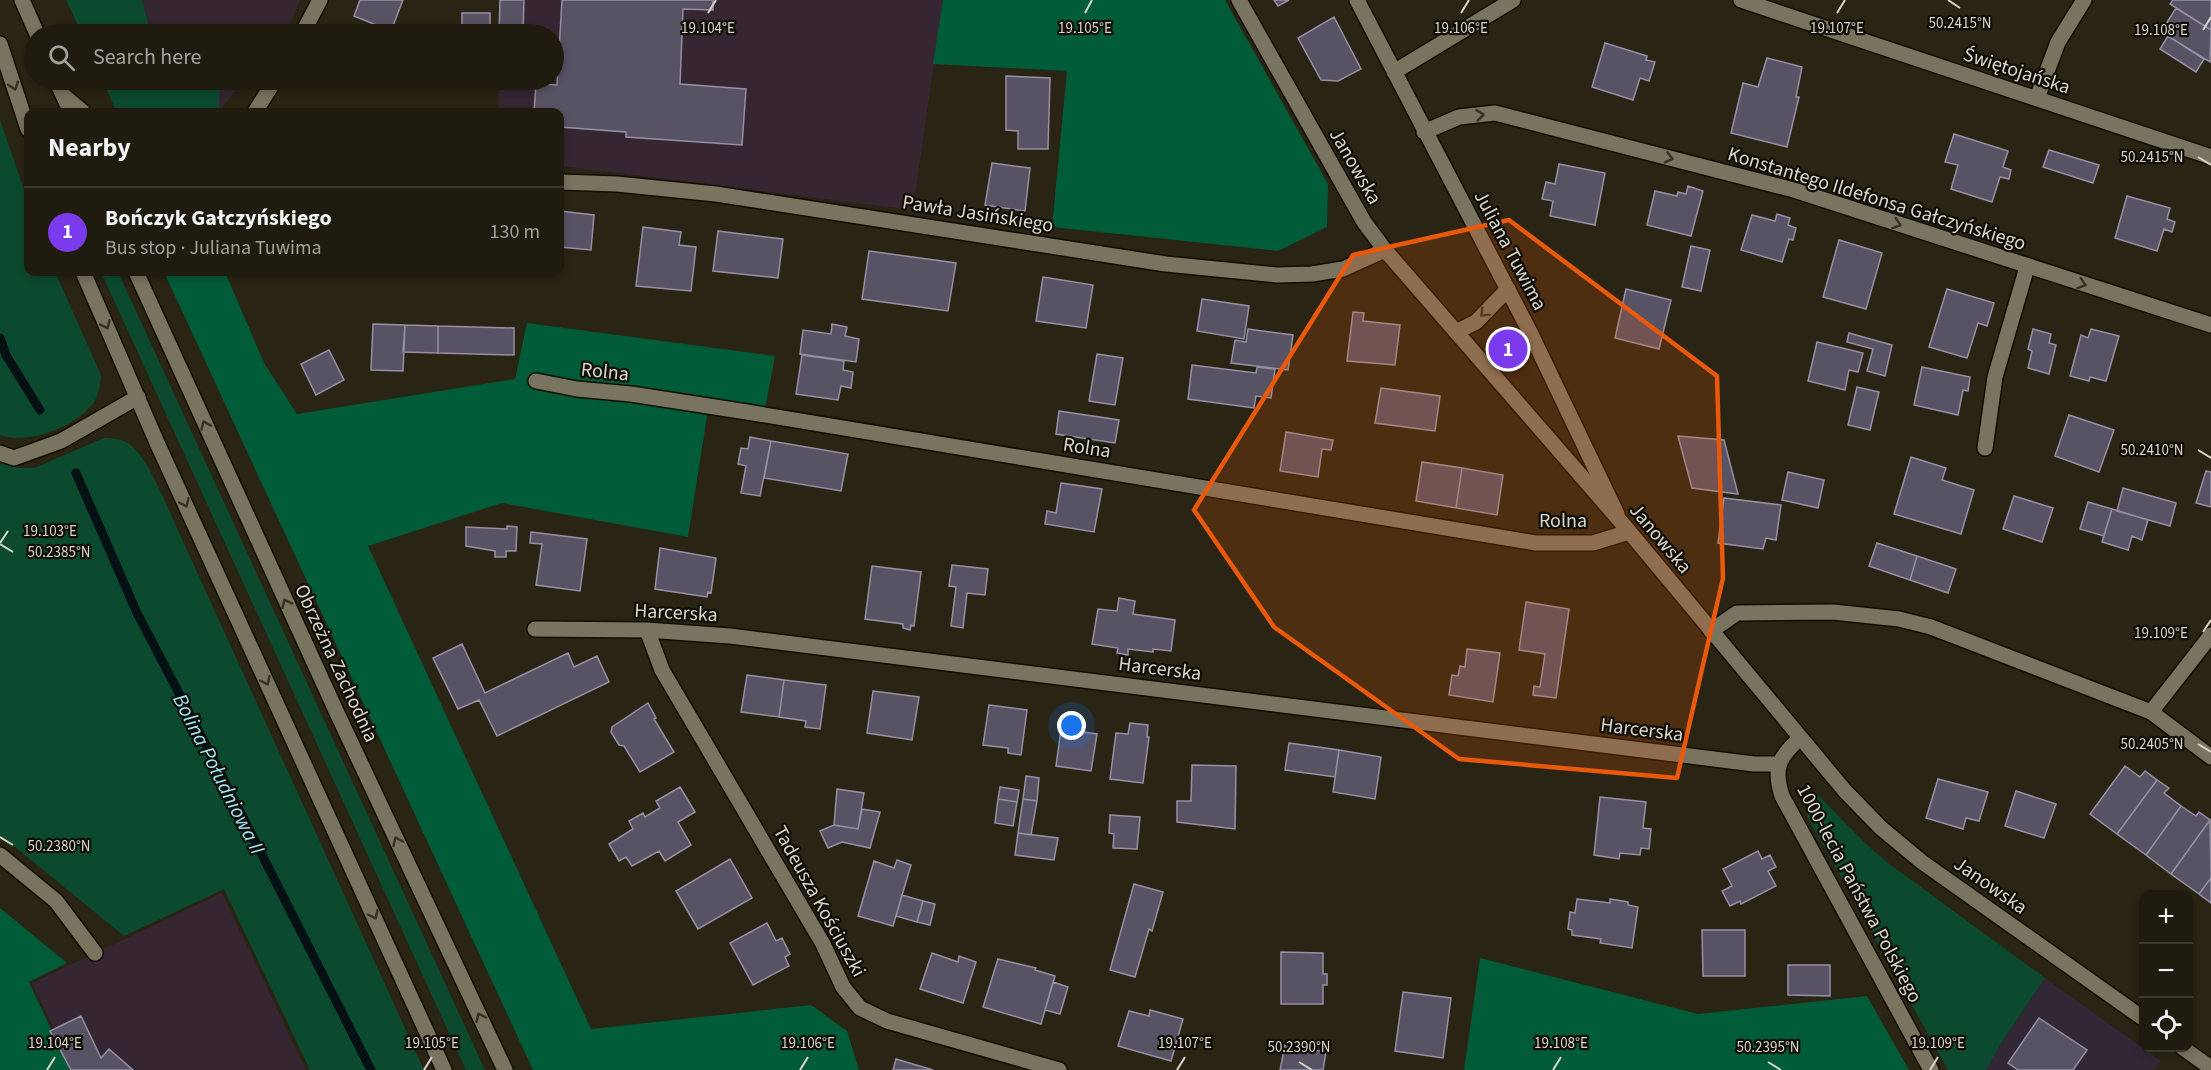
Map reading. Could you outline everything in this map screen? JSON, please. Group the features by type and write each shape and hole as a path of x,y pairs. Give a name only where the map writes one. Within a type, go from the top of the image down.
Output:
{"street":[{"path":"22,0 33,24"},
{"path":"307,24 320,0"},
{"name":"Janowska","path":"1239,0 1364,222 1385,250 1625,527 1845,791 1881,828 1906,848 2139,1015"},
{"name":"Juliana Tuwima","path":"1357,0 1508,289 1625,527"},
{"path":"1394,72 1513,0"},
{"name":"Świętojańska","path":"1741,0 2211,157"},
{"path":"2037,98 2058,42 2084,0"},
{"path":"0,44 24,117"},
{"path":"61,90 69,108"},
{"path":"258,108 269,90"},
{"path":"64,96 78,108"},
{"name":"Konstantego Ildefonsa Gałczyńskiego","path":"1424,132 1459,117 1495,113 1794,190 2211,325"},
{"name":"Pawła Jasińskiego","path":"564,182 617,184 716,194 1166,264 1277,275 1343,270 1385,250"},
{"path":"1985,448 1995,377 2027,267"},
{"path":"85,276 444,1070"},
{"name":"Obrzeżna Zachodnia","path":"138,276 337,713 505,1070"},
{"path":"1456,332 1476,322 1508,289"},
{"name":"Rolna","path":"536,381 577,389 632,394 747,412 1536,543 1593,543 1625,527"},
{"path":"0,453 14,458 62,441 138,398"},
{"path":"1711,631 1737,613 1833,612 1899,619 1931,627 2151,712 2211,757"},
{"name":"Harcerska","path":"535,629 647,630 730,636 1754,764 1779,764"},
{"name":"Tadeusza Kościuszki","path":"647,630 662,670 823,944 843,987 860,1008 887,1021 1059,1070"},
{"path":"2151,712 2211,635"},
{"path":"1779,764 1787,750 1800,738"},
{"name":"1000-lecia Państwa Polskiego","path":"1779,764 1777,781 1782,796 1931,1070"},
{"path":"0,855 56,901 95,953"},
{"path":"2190,1052 2211,1068"}],"highlighted area":[{"path":"1509,220 1717,376 1723,578 1677,778 1459,759 1274,627 1194,510 1353,255"}],"shaded area":[{"path":"142,0 300,0 290,24 148,24"},
{"path":"500,0 943,0 913,210 564,166 564,108 498,108 499,90 564,90 564,24 499,24"},
{"path":"219,90 237,90 222,108 219,108"},
{"path":"222,893 306,1070 73,1070 32,983"},
{"path":"2045,978 2139,1045 2139,1052 2148,1052 2161,1061 2154,1070 1986,1070"}],"green space":[{"path":"66,0 142,0 148,24 77,24"},
{"path":"943,0 1225,0 1328,184 1327,227 1278,251 1052,227 1067,71 933,64"},
{"path":"107,90 220,90 219,108 115,108"},
{"path":"0,120 24,189 24,276 57,276 101,375 94,402 76,419 38,436 24,438 0,435"},
{"path":"103,276 120,276 485,1070 466,1070"},
{"path":"166,276 227,276 264,363 297,414 515,379 527,323 775,356 765,410 710,397 688,537 502,503 368,546 591,1029 811,1005 847,1031 859,1070 533,1070"},
{"path":"104,438 128,443 142,458 155,481 424,1070 310,1070 224,889 124,936 9,842 0,838 0,463 20,468 34,468"},
{"path":"1817,794 1884,860 2045,978 1986,1070 1948,1070 1808,818 1808,804"},
{"path":"0,908 67,963 29,982 70,1070 0,1070"},
{"path":"1480,958 1698,1014 1867,996 1909,1070 1464,1070"}],"building":[{"path":"360,0 403,0 394,24 374,24 354,16"},
{"path":"500,0 524,0 523,24 499,24"},
{"path":"562,0 713,0 713,10 683,9 680,84 746,89 742,145 626,137 626,132 564,127 564,108 534,108 536,90 564,90 564,24 561,24"},
{"path":"1274,0 1289,0 1278,6"},
{"path":"2173,0 2211,0 2211,30 2170,4"},
{"path":"2176,8 2211,30 2210,62 2161,32"},
{"path":"462,13 490,13 490,24 462,24"},
{"path":"1334,17 1361,69 1338,81 1321,80 1298,38"},
{"path":"2168,36 2204,59 2196,72 2160,49"},
{"path":"1605,43 1647,56 1646,60 1655,62 1649,81 1640,78 1633,100 1592,87"},
{"path":"1767,58 1802,67 1796,97 1799,97 1787,147 1731,133 1743,83 1758,87"},
{"path":"1006,76 1050,78 1048,149 1018,149 1018,131 1006,130"},
{"path":"1954,134 2008,151 2003,167 2011,170 2009,179 2000,177 1992,202 1951,189 1958,165 1945,162"},
{"path":"2049,150 2099,165 2093,183 2043,167"},
{"path":"992,163 1030,168 1025,211 985,205"},
{"path":"1559,164 1605,173 1595,225 1550,216 1553,201 1542,199 1546,182 1555,184"},
{"path":"1688,186 1703,191 1691,236 1647,225 1655,191 1677,196 1678,192 1686,194"},
{"path":"2127,196 2170,208 2167,219 2175,222 2172,232 2164,229 2157,251 2115,238"},
{"path":"564,211 594,215 591,250 564,247"},
{"path":"1777,214 1790,218 1788,225 1796,228 1793,240 1789,239 1782,262 1741,250 1752,215 1775,221"},
{"path":"643,227 681,232 679,245 696,247 691,291 636,286"},
{"path":"718,231 783,239 778,278 713,271"},
{"path":"1839,240 1882,253 1866,309 1823,297"},
{"path":"1691,246 1710,250 1701,291 1682,287"},
{"path":"869,251 956,263 948,311 862,299"},
{"path":"1043,277 1093,285 1086,328 1036,321"},
{"path":"1626,289 1671,300 1659,349 1615,338"},
{"path":"1947,289 1994,303 1987,326 1978,323 1967,358 1929,347"},
{"path":"1202,299 1249,306 1244,339 1197,331"},
{"path":"1353,312 1364,313 1363,321 1400,325 1395,365 1347,361"},
{"path":"373,324 405,325 403,371 371,370"},
{"path":"832,324 847,327 845,336 859,339 856,362 800,354 803,330 831,334"},
{"path":"405,325 438,326 438,353 403,352"},
{"path":"438,326 514,328 514,355 438,353"},
{"path":"1248,329 1293,335 1288,370 1231,363 1235,340 1246,342"},
{"path":"2033,329 2051,334 2049,343 2056,345 2049,374 2028,368 2032,351 2028,349"},
{"path":"2091,329 2119,336 2106,381 2090,377 2089,381 2070,376 2081,335 2088,338"},
{"path":"1849,333 1892,345 1885,376 1867,371 1873,349 1847,342"},
{"path":"1817,342 1863,353 1858,372 1849,370 1845,390 1808,381"},
{"path":"329,350 344,380 316,395 301,364"},
{"path":"1097,354 1123,358 1115,405 1089,401"},
{"path":"802,355 844,361 843,370 853,372 851,388 841,386 838,400 796,394"},
{"path":"1192,365 1256,373 1257,367 1275,369 1271,398 1256,396 1254,408 1188,399"},
{"path":"1922,367 1970,377 1968,391 1963,390 1958,415 1914,405"},
{"path":"1857,387 1879,392 1870,430 1848,425"},
{"path":"1381,388 1440,396 1435,431 1375,423"},
{"path":"1059,411 1119,420 1115,443 1056,434"},
{"path":"2069,415 2114,430 2099,472 2055,456"},
{"path":"1286,432 1333,440 1331,450 1322,449 1318,477 1280,471"},
{"path":"1678,436 1724,440 1738,494 1692,488"},
{"path":"750,437 771,441 760,496 741,493 746,466 738,464 741,448 748,449"},
{"path":"771,441 848,454 841,491 764,478"},
{"path":"1911,457 1946,468 1942,480 1974,490 1961,534 1894,514"},
{"path":"1422,462 1462,468 1456,508 1416,501"},
{"path":"1462,468 1503,475 1497,515 1456,508"},
{"path":"2206,471 2211,472 2211,507 2196,503"},
{"path":"1788,472 1824,480 1818,508 1782,500"},
{"path":"1061,483 1102,489 1094,532 1045,524 1047,511 1056,513"},
{"path":"2123,488 2176,503 2170,526 2117,511"},
{"path":"2014,496 2053,508 2042,542 2003,529"},
{"path":"1724,498 1781,505 1776,540 1766,538 1763,549 1718,543"},
{"path":"2088,502 2112,509 2104,536 2080,529"},
{"path":"2112,509 2148,520 2142,540 2132,536 2128,550 2102,542"},
{"path":"507,526 517,527 516,551 506,551 506,557 495,557 495,551 466,546 466,527 507,529"},
{"path":"531,532 587,539 580,591 536,585 542,544 530,543"},
{"path":"1877,543 1917,556 1910,580 1869,566"},
{"path":"660,548 716,558 711,593 708,592 707,597 655,589"},
{"path":"1917,556 1956,569 1948,593 1910,580"},
{"path":"952,565 988,569 985,595 967,593 963,628 951,626 956,587 949,586"},
{"path":"872,566 921,572 914,626 911,625 910,630 903,628 903,624 865,619"},
{"path":"1119,598 1135,601 1133,614 1175,620 1171,651 1153,649 1153,652 1128,649 1128,655 1117,653 1118,648 1092,644 1098,609 1117,611"},
{"path":"1526,602 1569,609 1556,698 1533,695 1534,686 1540,687 1545,654 1519,650"},
{"path":"462,644 485,693 568,653 574,667 597,656 609,682 497,736 479,700 458,709 433,658"},
{"path":"1467,649 1500,653 1493,702 1449,695 1452,675 1458,676 1460,666 1465,667"},
{"path":"747,675 784,680 779,717 741,712"},
{"path":"784,680 826,685 820,729 805,727 806,721 779,717"},
{"path":"873,691 919,697 912,740 867,733"},
{"path":"648,703 656,718 654,719 674,752 640,772 624,746 619,745 611,732 612,727"},
{"path":"989,705 1027,710 1021,755 1008,753 1008,748 983,745"},
{"path":"1130,723 1148,725 1147,737 1149,737 1143,783 1110,779 1116,733 1128,734"},
{"path":"1061,729 1097,734 1091,771 1056,766"},
{"path":"1289,743 1339,750 1335,777 1285,770"},
{"path":"1339,750 1381,757 1375,799 1333,792"},
{"path":"1192,765 1236,766 1235,829 1177,822 1177,801 1191,801"},
{"path":"2125,766 2140,777 2145,771 2157,780 2117,834 2090,814"},
{"path":"1026,776 1039,778 1037,801 1023,799"},
{"path":"1938,779 1988,792 1979,821 1966,818 1963,829 1926,818"},
{"path":"2157,780 2169,788 2164,793 2181,806 2146,855 2117,834"},
{"path":"680,787 695,812 678,822 691,845 665,861 659,851 632,866 626,857 619,861 609,844 633,829 629,821 643,813 645,817 660,808 656,801"},
{"path":"1000,787 1019,790 1017,802 998,799"},
{"path":"837,789 864,793 858,829 834,825"},
{"path":"2016,791 2056,804 2044,838 2005,826"},
{"path":"1600,797 1646,802 1643,828 1651,829 1649,849 1641,848 1640,855 1620,853 1619,859 1594,855"},
{"path":"998,799 1017,802 1013,826 995,823"},
{"path":"1023,799 1037,801 1031,835 1018,833"},
{"path":"2181,806 2196,816 2199,812 2210,820 2171,874 2146,855"},
{"path":"862,809 880,812 870,848 842,842 828,848 820,831 834,825 858,829"},
{"path":"1110,815 1140,817 1137,849 1113,848 1114,834 1109,833"},
{"path":"2210,820 2211,878 2199,894 2171,874"},
{"path":"1018,833 1058,838 1054,860 1015,855"},
{"path":"1758,851 1762,859 1770,855 1776,867 1768,871 1776,886 1741,904 1740,901 1730,906 1722,891 1732,886 1723,869"},
{"path":"730,859 752,898 698,929 676,891"},
{"path":"897,860 911,865 893,926 858,916 874,861 894,868"},
{"path":"2211,878 2211,903 2199,894"},
{"path":"1134,884 1163,892 1135,977 1110,970"},
{"path":"902,895 923,901 917,922 896,916"},
{"path":"1577,899 1610,903 1610,899 1628,902 1628,905 1638,907 1632,948 1600,943 1601,939 1572,935 1572,930 1568,929 1570,912 1575,913"},
{"path":"923,901 935,904 930,925 917,922"},
{"path":"767,923 776,941 782,938 790,954 785,957 789,966 753,985 730,943"},
{"path":"1702,930 1745,930 1745,976 1703,976"},
{"path":"1281,952 1323,953 1323,974 1327,974 1327,985 1323,985 1323,1004 1281,1004"},
{"path":"932,953 958,962 959,956 976,962 963,1003 920,989"},
{"path":"998,959 1036,968 1035,970 1055,976 1041,1024 983,1007"},
{"path":"1788,965 1830,965 1830,996 1788,995"},
{"path":"1053,982 1068,987 1060,1014 1045,1010"},
{"path":"1403,992 1451,998 1443,1058 1395,1051"},
{"path":"1150,1010 1183,1019 1171,1061 1118,1046 1129,1011 1149,1016"},
{"path":"81,1016 101,1058 109,1049 133,1070 71,1070 50,1031"},
{"path":"2039,1018 2087,1050 2073,1070 2018,1070 2008,1063"},
{"path":"1285,1045 1326,1052 1323,1070 1280,1070"},
{"path":"896,1059 933,1070 893,1070"}],"waterway":[{"name":"Bolina Południowa II","path":"0,338 6,355 40,410"},
{"name":"Bolina Południowa II","path":"76,473 137,613 371,1070"}],"place":[{"name":"Bończyk Gałczyńskiego","path":"1508,349"}]}
